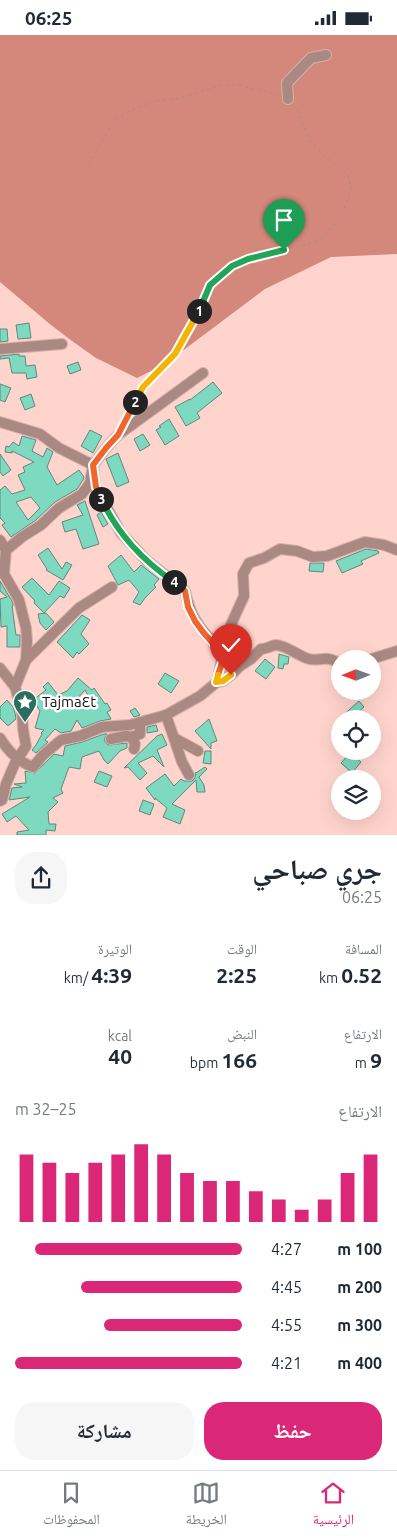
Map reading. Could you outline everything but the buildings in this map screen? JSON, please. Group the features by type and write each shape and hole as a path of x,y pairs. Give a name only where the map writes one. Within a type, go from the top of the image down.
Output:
{"street":[{"path":"288,99 287,83 311,58 326,55"},
{"path":"0,349 62,344"},
{"path":"6,550 41,525 59,508 82,493 90,483 93,465 118,435 204,373"},
{"path":"0,421 40,434 59,448 93,465"},
{"path":"93,465 96,487 121,533 146,560 185,591 188,607 195,621 224,656"},
{"path":"0,540 6,550 4,574 19,600 27,641 26,660 15,687"},
{"path":"0,738 5,747 18,759 33,767 43,755 61,740 80,736 102,727 130,725 166,715 200,696 216,682 224,656 228,631 244,596 243,574 249,563 264,558 280,549 297,551 313,557 326,556 365,543 384,545 397,550"},
{"path":"26,660 79,608 112,587"},
{"path":"216,682 223,681 240,666 252,659 261,649 264,650 277,645 315,661 331,660"},
{"path":"381,656 397,651"},
{"path":"0,668 15,687 22,711 22,729 26,747 14,763 2,801 0,801"},
{"path":"166,715 182,762 189,775"},
{"path":"111,739 126,736 132,737 140,734 140,723"},
{"path":"132,737 135,744 134,749"},
{"path":"174,738 198,751"}],"path":[{"path":"89,164 113,122 131,110 154,101 181,98 221,85 239,85 270,92 288,99 299,114 309,139 323,155 348,175 351,190 346,205 334,226 318,241 248,259 232,266 210,285 194,321 175,354 143,387 126,419"}],"shaded area":[{"path":"0,35 397,35 397,254 331,257 265,289 165,364 137,378 96,358 51,325 0,282"}],"place":[{"name":"Tajmaɛt","path":"25,723"}],"route":[{"path":"231,675 223,681 216,682 224,656 195,621 188,607 185,591 155,569 121,533 96,487 93,465 118,435 143,387 175,354 194,321 210,285 232,266 248,259 284,250"}]}
